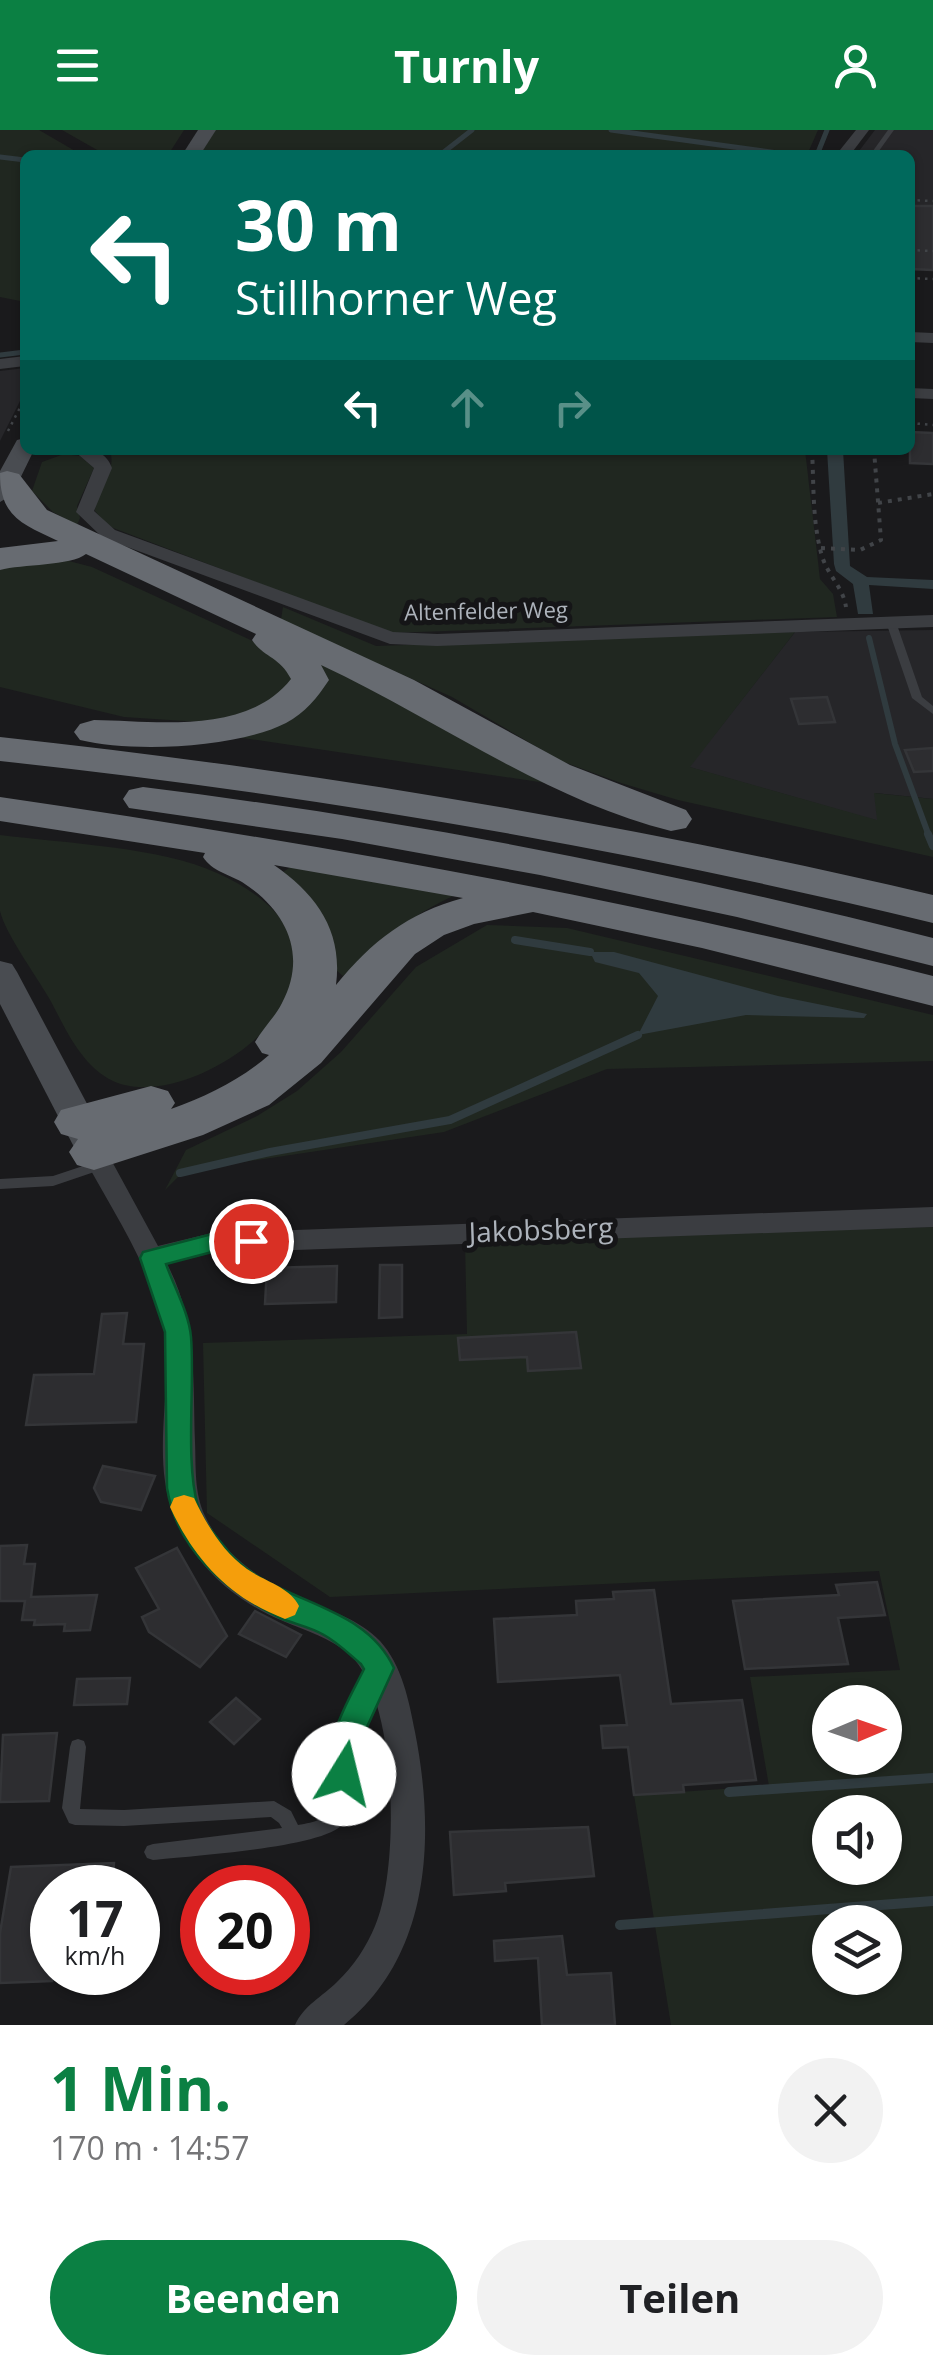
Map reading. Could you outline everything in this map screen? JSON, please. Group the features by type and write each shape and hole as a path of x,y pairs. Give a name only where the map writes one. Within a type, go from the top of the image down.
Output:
{"highway":[{"path":"4,488 22,505 12,521"},
{"path":"12,521 281,645 297,654 310,680 293,704 243,725 186,732 84,732"},
{"path":"12,521 401,688 556,774 671,818"},
{"path":"0,559 30,552 70,551"},
{"path":"0,726 310,757 671,818 933,877"},
{"path":"0,749 276,780 511,817 686,852 933,910"},
{"path":"0,783 254,812 497,853 655,885 933,952"},
{"path":"0,809 600,909 933,992"},
{"path":"91,1146 181,1095 242,1070 294,1024 308,1002 319,958 304,914 273,881 219,855 130,828"},
{"path":"91,1146 216,1109 269,1082 309,1046 383,956 430,923 458,912 515,904 600,909"}],"main road":[{"path":"4,488 20,445"},
{"path":"0,972 91,1146"}],"street":[{"path":"847,150 863,130"},
{"name":"Altenfelder Weg","path":"91,455 100,460 103,468 85,512 110,534 390,638 438,640 933,621"},
{"path":"91,1146 152,1258 178,1332 181,1488 185,1512 196,1534 237,1578 292,1609 334,1626 372,1654 391,1697 406,1774 409,1865 404,1898 392,1933 374,1965 354,1992 314,2025"},
{"name":"Jakobsberg","path":"152,1258 212,1243 933,1217"}],"lane":[{"path":"891,622 918,698 933,712"},
{"path":"0,1184 53,1180 91,1146"},
{"path":"153,1852 294,1834 320,1829 337,1819 343,1802 352,1726 380,1668"},
{"path":"78,1747 71,1808 75,1816 124,1818 274,1809 285,1817 294,1834"}],"path":[{"path":"813,455 828,579 844,591 847,605 840,623"},
{"path":"823,548 860,550 880,540 874,455"},
{"path":"878,504 933,494"}],"shaded area":[{"path":"0,130 39,130 73,150 20,150 20,301 0,297"},
{"path":"62,130 184,130 171,150 97,150"},
{"path":"215,130 818,130 809,150 202,150"},
{"path":"875,130 933,130 933,243 915,242 915,150 860,150"},
{"path":"20,369 20,401 0,441 0,371"},
{"path":"72,455 80,456 94,468 77,506 77,525 53,512 32,491 42,462"},
{"path":"111,455 806,455 820,579 833,594 837,617 390,633 108,526 95,511"},
{"path":"827,455 843,455 850,566 867,577 933,580 933,589 869,585 873,614 858,614 853,584 836,571"},
{"path":"65,560 92,567 283,655 296,673 292,689 254,715 200,722 124,717 0,687 0,570"},
{"path":"283,607 376,646 795,632 690,767 877,820 874,793 933,799 933,857 678,800 561,761 452,697 281,620"},
{"path":"933,630 933,799 875,793 878,821 689,767 795,632"},
{"path":"312,652 546,783 223,735 257,729"},
{"path":"0,835 141,852 217,873 272,909 295,949 292,988 269,1025 234,1056 191,1077 149,1087 113,1081 91,1065 75,1044 3,920"},
{"path":"295,864 465,891 415,917 343,976 330,965 280,874"},
{"path":"487,925 567,928 933,1015 933,1061 607,1069 444,1132 210,1167 179,1176 165,1190 186,1150 257,1116 297,1091 341,1052 416,967"},
{"path":"590,952 614,952 778,996 867,1014 864,1018 746,1015 638,1035 658,996 639,973 595,962"},
{"path":"933,1227 933,2025 671,2025 634,1795 769,1786 750,1677 900,1670 879,1571 330,1597 207,1513 203,1343 467,1334 465,1241"}],"building":[{"path":"915,206 933,206 933,270 915,269"},
{"path":"915,432 933,433 933,464 910,463 910,455 915,455"},
{"path":"827,697 835,722 799,724 791,699"},
{"path":"933,748 933,771 914,772 905,750"},
{"path":"380,1265 402,1265 402,1317 379,1318"},
{"path":"337,1266 336,1302 265,1304 267,1268"},
{"path":"127,1313 123,1344 144,1344 136,1422 26,1425 34,1375 94,1374 102,1314"},
{"path":"576,1332 581,1368 528,1371 527,1357 460,1360 458,1338"},
{"path":"103,1466 155,1476 141,1510 101,1502 94,1488"},
{"path":"27,1545 24,1564 35,1564 31,1597 97,1595 90,1630 64,1631 65,1624 34,1625 35,1620 22,1620 25,1601 0,1601 0,1546"},
{"path":"177,1548 227,1636 200,1667 149,1632 142,1617 159,1609 136,1568"},
{"path":"877,1582 885,1615 838,1618 848,1664 745,1669 733,1601 839,1595 836,1585"},
{"path":"654,1590 671,1704 742,1700 756,1780 683,1785 684,1792 634,1795 628,1747 603,1748 601,1726 627,1725 620,1675 498,1682 494,1619 577,1615 576,1601 614,1599 613,1592"},
{"path":"255,1611 301,1635 286,1657 239,1634"},
{"path":"130,1678 127,1704 74,1705 77,1679"},
{"path":"236,1698 260,1719 234,1744 210,1722"},
{"path":"57,1733 49,1801 0,1802 3,1735"},
{"path":"588,1827 594,1876 505,1883 506,1891 454,1895 450,1832"},
{"path":"30,1866 30,1982 0,1983 0,1933 11,1867"},
{"path":"562,1936 567,1975 611,1973 615,2025 542,2025 538,1958 495,1961 494,1941"}],"waterway":[{"path":"446,150 472,130"},
{"path":"611,130 756,150"},
{"path":"819,150 827,130"},
{"path":"0,157 20,159"},
{"path":"0,355 20,353"},
{"path":"869,638 895,744 929,836"},
{"path":"928,834 933,846"},
{"path":"515,940 590,952"},
{"path":"180,1173 270,1152 450,1120 638,1035"},
{"path":"729,1792 933,1778"},
{"path":"620,1925 933,1901"}],"slow traffic":[{"path":"184,1507 196,1534 216,1558 237,1578 285,1606"}],"route":[{"path":"251,1241 212,1243 152,1258 178,1332 181,1488 185,1512 196,1534 237,1578 262,1595 334,1626 372,1654 380,1668 352,1726 344,1774"}]}
